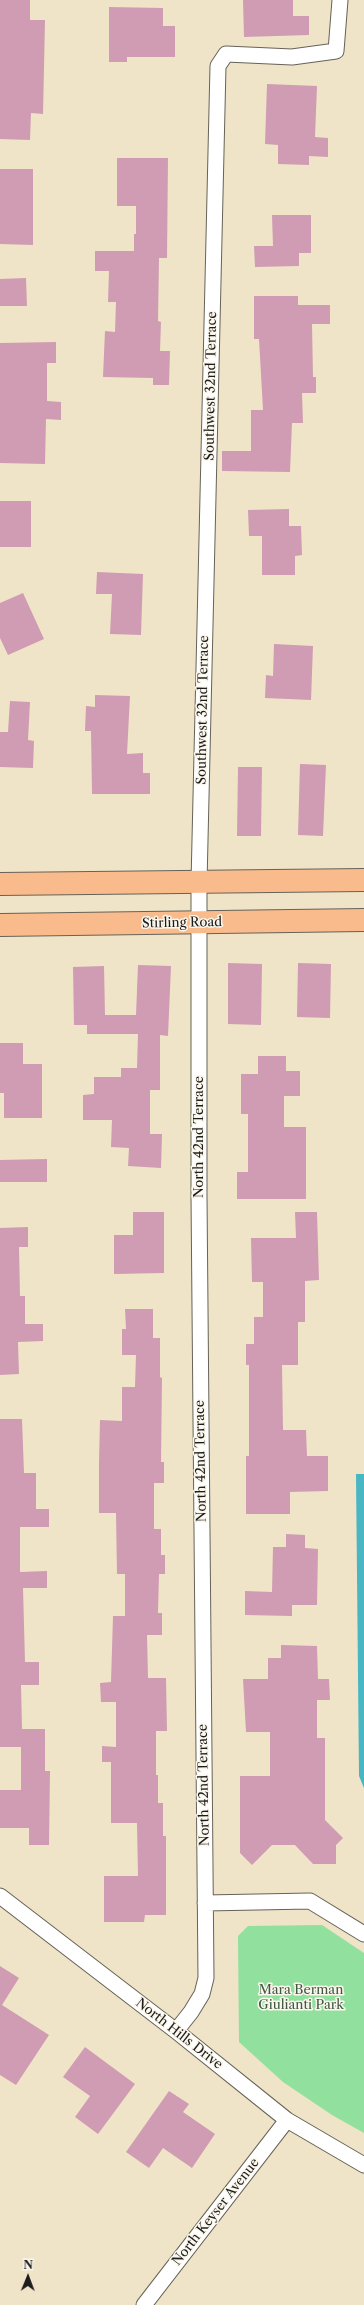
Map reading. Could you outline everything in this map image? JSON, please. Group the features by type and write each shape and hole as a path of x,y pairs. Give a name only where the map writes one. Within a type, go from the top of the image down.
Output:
{"main road":[{"path":"0,884 364,880"},
{"name":"Stirling Road","path":"0,925 364,920"}],"street":[{"name":"Southwest 32nd Terrace","path":"199,883 218,66 226,54 292,57 336,51 340,0"},
{"name":"North 42nd Terrace","path":"176,2031 191,2012 202,1994 206,1978 199,1204 199,883"},
{"name":"North Hills Drive","path":"0,1896 176,2031 287,2120 364,2165"},
{"path":"206,1903 310,1901 364,1934"},
{"name":"North Keyser Avenue","path":"144,2305 287,2120"}],"green space":[{"name":"Mara Berman Giulianti Park","path":"322,1925 364,1953 364,2133 332,2115 283,2082 239,2042 238,1936 248,1926"}],"water":[{"path":"356,1474 364,1474 364,1788 359,1776"}],"building":[{"path":"0,0 30,0 30,20 45,20 43,114 31,113 30,140 0,139"},
{"path":"243,0 293,0 293,16 309,16 309,35 244,37"},
{"path":"109,7 163,8 163,26 175,26 175,57 127,57 127,62 109,62"},
{"path":"267,84 317,86 315,137 328,138 328,157 309,156 309,165 278,164 278,145 265,144"},
{"path":"117,158 168,158 167,258 159,258 158,321 161,322 160,351 170,351 169,385 153,385 153,378 103,377 105,331 115,332 116,302 108,302 109,271 95,271 95,251 134,251 134,234 136,234 136,206 117,206"},
{"path":"0,169 33,169 33,245 0,244"},
{"path":"272,215 311,215 311,253 299,253 299,266 255,267 254,246 273,246"},
{"path":"26,278 27,306 0,306 0,279"},
{"path":"254,296 298,296 298,305 330,305 330,324 312,324 313,377 316,377 316,393 302,393 303,423 292,423 290,472 222,471 222,451 251,451 251,410 263,410 259,339 254,339"},
{"path":"56,342 56,363 47,363 47,401 61,402 61,420 46,419 45,464 0,463 0,343"},
{"path":"0,501 31,501 31,547 0,547"},
{"path":"289,509 289,526 301,526 302,555 295,556 295,575 262,575 262,536 249,536 248,510"},
{"path":"97,572 143,574 141,635 110,634 112,594 96,594"},
{"path":"23,593 44,639 8,655 0,638 0,603"},
{"path":"274,644 313,646 311,700 265,698 266,675 273,676"},
{"path":"95,695 130,696 127,754 143,753 143,773 150,773 150,794 92,794 91,731 85,731 86,706 95,707"},
{"path":"10,701 30,702 28,740 34,741 33,768 0,767 0,732 8,732"},
{"path":"300,764 326,765 323,836 298,835"},
{"path":"238,767 262,767 261,836 237,836"},
{"path":"228,963 262,964 261,1025 228,1024"},
{"path":"298,963 331,964 330,1018 297,1017"},
{"path":"138,965 171,966 168,1036 160,1035 160,1090 150,1090 150,1134 162,1134 161,1168 128,1166 129,1148 111,1147 112,1120 83,1120 83,1095 94,1094 94,1077 121,1077 121,1068 137,1068 138,1034 87,1034 87,1025 74,1025 73,967 104,966 105,1015 136,1015"},
{"path":"0,1043 23,1043 23,1064 42,1064 42,1118 4,1118 4,1093 0,1093"},
{"path":"258,1056 286,1056 286,1071 300,1071 300,1096 284,1096 284,1127 306,1127 306,1199 237,1199 237,1172 248,1172 248,1114 241,1114 241,1074 258,1074"},
{"path":"47,1159 47,1182 0,1182 0,1160"},
{"path":"133,1212 164,1212 164,1273 114,1274 114,1235 133,1235"},
{"path":"295,1212 317,1212 319,1280 305,1281 305,1322 298,1322 298,1365 282,1365 283,1430 306,1430 307,1456 328,1456 328,1491 290,1492 290,1514 246,1514 246,1456 249,1456 249,1365 246,1365 246,1344 254,1344 254,1317 263,1317 263,1282 252,1282 251,1238 296,1238"},
{"path":"28,1227 28,1247 19,1247 20,1296 25,1296 25,1324 43,1324 43,1341 18,1342 19,1374 0,1375 0,1228"},
{"path":"125,1309 153,1309 153,1338 160,1338 160,1377 162,1378 161,1462 164,1462 164,1483 154,1483 154,1529 161,1529 161,1555 165,1555 165,1574 159,1574 158,1613 162,1613 162,1635 147,1635 148,1678 166,1678 167,1731 156,1731 156,1775 158,1775 158,1803 163,1803 163,1836 166,1836 166,1915 145,1915 144,1922 104,1922 104,1876 138,1876 137,1823 111,1823 111,1762 102,1762 102,1746 116,1747 116,1702 101,1702 100,1683 111,1682 113,1616 125,1616 125,1574 117,1574 116,1513 99,1513 99,1462 100,1420 122,1421 122,1387 135,1387 136,1355 122,1355 122,1329 126,1329"},
{"path":"0,1419 22,1419 24,1473 36,1473 36,1509 49,1509 49,1527 20,1527 20,1572 47,1571 47,1588 23,1588 25,1662 39,1662 39,1685 21,1685 22,1729 45,1729 45,1771 50,1771 49,1845 29,1845 29,1828 0,1828 0,1790 21,1790 21,1747 0,1747"},
{"path":"286,1534 305,1535 305,1548 318,1549 317,1605 292,1605 292,1616 245,1615 245,1591 272,1592 273,1547 286,1547"},
{"path":"281,1645 317,1646 318,1679 329,1679 330,1700 317,1700 317,1738 325,1738 325,1820 343,1838 336,1845 336,1864 313,1864 295,1845 272,1845 252,1865 240,1853 240,1776 270,1776 270,1732 246,1732 243,1679 268,1679 268,1658 281,1658"},
{"path":"0,1966 19,1978 2,2005 49,2035 16,2085 0,2075"},
{"path":"85,2047 135,2084 98,2134 75,2117 90,2096 63,2077"},
{"path":"169,2091 189,2104 183,2112 215,2134 192,2168 163,2148 149,2168 126,2152"}]}
